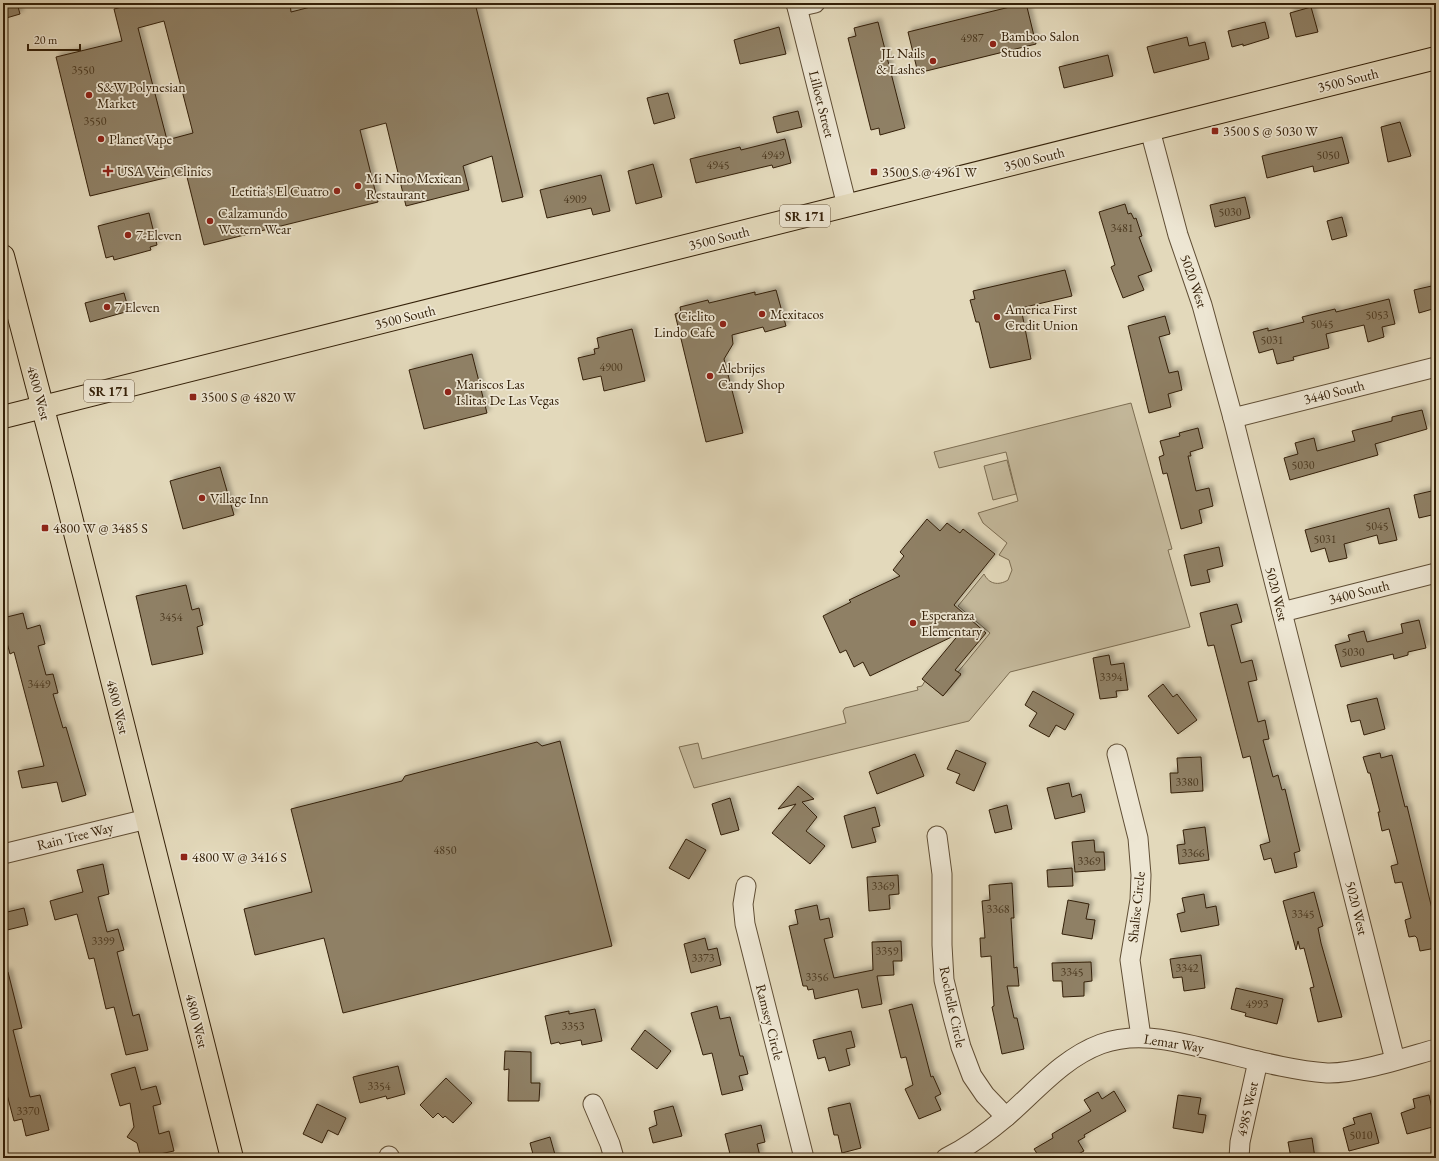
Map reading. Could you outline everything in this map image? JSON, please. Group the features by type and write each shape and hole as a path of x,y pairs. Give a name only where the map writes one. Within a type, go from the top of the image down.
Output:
{"main road":[{"name":"3500 South","path":"3,417 1436,58"},
{"name":"4800 West","path":"3,256 43,407 232,1158"}],"street":[{"path":"796,5 815,3"},
{"name":"Lilloet Street","path":"796,5 847,206"},
{"name":"5020 West","path":"1150,130 1178,235 1202,305 1233,418 1395,1060"},
{"name":"3440 South","path":"1233,418 1436,367"},
{"name":"3400 South","path":"1282,612 1436,573"},
{"name":"Shalise Circle","path":"1117,754 1138,838 1140,860 1140,900 1130,960 1141,1037"},
{"name":"Rain Tree Way","path":"3,854 109,827 147,819"},
{"name":"Rochelle Circle","path":"937,836 942,874 942,945 944,980 952,1017 972,1076 985,1095 1006,1117"},
{"name":"Ramsey Circle","path":"746,886 743,904 745,924 804,1158"},
{"name":"Lemar Way","path":"946,1158 967,1147 1006,1117 1071,1059 1100,1044 1119,1039 1141,1037 1166,1039 1258,1061 1329,1073 1354,1070 1436,1049"},
{"name":"4985 West","path":"1239,1158 1240,1142 1258,1061"},
{"path":"593,1104 610,1144 614,1158"}],"shaded area":[{"path":"1131,403 1172,549 1168,550 1190,627 1010,672 969,721 694,788 679,747 698,743 702,759 846,723 843,711 845,708 918,690 917,687 922,686 925,681 943,696 961,675 958,672 990,633 958,606 984,574 991,582 1001,583 1008,580 1012,570 1009,560 999,555 1007,543 983,523 978,513 1018,501 1006,452 939,468 934,452"},
{"path":"1007,460 1016,494 993,500 984,466"}],"building":[{"path":"3,3 17,3 20,14 3,19"},
{"path":"138,3 290,3 291,12 326,3 475,3 523,197 502,202 492,156 463,166 469,190 406,206 386,123 360,130 378,202 204,245 186,173 90,196 56,57 122,41 114,9","holes":["164,21 193,133 167,140 138,28"]},
{"path":"1026,3 1036,44 918,73 908,32"},
{"path":"1311,7 1318,32 1296,37 1290,13"},
{"path":"878,22 905,128 880,135 879,128 871,130 848,38 856,36 854,28"},
{"path":"1265,22 1269,38 1243,46 1243,44 1232,47 1228,31"},
{"path":"779,27 786,54 740,64 734,40"},
{"path":"1187,37 1189,46 1205,42 1209,59 1154,73 1147,47"},
{"path":"1108,55 1113,76 1064,88 1059,67"},
{"path":"668,93 675,118 654,124 647,98"},
{"path":"798,111 802,127 777,133 773,117"},
{"path":"1400,122 1411,156 1388,162 1381,127"},
{"path":"1342,137 1349,163 1314,172 1313,166 1267,178 1262,156"},
{"path":"785,139 791,163 773,168 772,165 696,183 690,159 740,147 741,150"},
{"path":"653,164 662,197 636,204 628,171"},
{"path":"601,175 610,211 593,215 591,208 547,218 540,190"},
{"path":"1245,197 1250,218 1215,227 1210,205"},
{"path":"1125,204 1128,214 1131,213 1134,219 1136,218 1142,236 1139,237 1152,271 1138,276 1144,290 1123,298 1111,267 1115,265 1099,212"},
{"name":"7-Eleven","path":"149,213 157,245 150,247 151,250 114,260 113,256 106,258 98,226"},
{"path":"1342,217 1347,236 1332,240 1327,221"},
{"name":"America First Credit Union","path":"1065,270 1072,296 1021,308 1031,359 990,368 979,322 976,322 970,300 975,299 973,291"},
{"path":"1436,285 1436,308 1419,313 1414,290"},
{"path":"776,290 786,326 765,332 763,327 732,335 733,344 724,359 743,433 706,442 675,314 681,312 680,307 708,300 709,303 755,292 755,295"},
{"name":"7 Eleven","path":"124,293 129,311 90,322 85,303"},
{"path":"1389,299 1395,324 1382,327 1384,337 1368,342 1364,325 1326,334 1329,348 1293,357 1294,360 1277,364 1273,349 1259,353 1253,332 1268,328 1268,331 1304,322 1302,317 1335,309 1336,312"},
{"path":"1165,316 1170,334 1159,337 1169,373 1178,371 1182,390 1168,394 1171,407 1149,413 1128,326"},
{"path":"632,329 645,381 604,391 601,376 583,380 578,358 595,354 594,349 599,348 597,338"},
{"name":"Mariscos Las Islitas De Las Vegas","path":"472,354 487,413 424,429 409,370"},
{"path":"1422,410 1427,429 1375,444 1378,455 1290,480 1284,458 1298,454 1295,443 1314,438 1317,451 1355,441 1352,431 1392,421 1392,417"},
{"path":"1198,428 1203,448 1190,452 1191,456 1188,456 1196,491 1209,488 1213,506 1199,510 1202,523 1181,529 1167,473 1163,474 1159,457 1164,455 1160,441 1180,436 1179,433"},
{"name":"Village Inn","path":"220,467 234,515 183,529 170,481"},
{"path":"1436,490 1436,514 1419,518 1414,495"},
{"path":"1389,508 1397,540 1379,544 1377,535 1344,544 1347,558 1329,562 1325,548 1311,552 1305,530"},
{"path":"927,519 940,531 947,523 960,533 963,529 995,554 954,605 986,633 955,670 961,674 943,696 922,679 960,633 870,676 863,662 854,667 846,650 840,653 823,616 851,602 849,600 900,576 893,570 904,556 900,552"},
{"path":"1219,547 1223,566 1207,570 1210,582 1191,586 1184,555"},
{"path":"186,585 192,610 199,608 203,625 197,627 203,654 152,665 136,596"},
{"path":"1237,604 1242,622 1231,625 1241,663 1252,660 1257,680 1248,682 1258,722 1265,720 1269,739 1263,740 1273,777 1278,775 1282,790 1285,789 1300,851 1294,853 1297,867 1275,873 1271,858 1264,860 1260,845 1270,842 1250,756 1243,758 1214,645 1208,646 1200,613"},
{"path":"23,613 27,629 40,625 45,644 38,646 46,675 53,674 58,693 53,694 63,728 66,727 86,795 62,802 57,782 22,788 18,771 44,766 14,652 10,654 3,628 3,618"},
{"path":"1419,620 1426,648 1408,652 1408,655 1394,659 1393,654 1341,667 1335,645 1350,641 1348,635 1364,631 1367,642 1403,633 1401,624"},
{"path":"1109,655 1111,665 1124,663 1128,690 1116,691 1117,697 1100,699 1093,658"},
{"path":"1163,684 1173,697 1177,694 1197,720 1178,734 1148,696"},
{"path":"1033,691 1074,714 1065,730 1056,725 1049,737 1029,726 1037,713 1025,705"},
{"path":"1377,698 1385,729 1364,735 1360,720 1351,722 1347,705"},
{"path":"560,741 612,946 343,1013 324,938 255,955 244,909 312,892 291,809 402,781 405,776 537,742 542,746"},
{"path":"956,750 986,763 974,791 956,783 960,774 947,769"},
{"path":"1380,753 1381,758 1392,755 1405,807 1407,806 1433,913 1436,912 1436,948 1420,951 1417,938 1415,936 1409,937 1405,920 1411,918 1402,882 1395,883 1391,866 1398,864 1389,829 1382,831 1378,812 1380,812 1370,773 1368,773 1363,757"},
{"path":"915,754 924,776 877,794 869,772"},
{"path":"1201,757 1203,791 1171,793 1170,773 1178,773 1177,758"},
{"path":"1069,783 1072,797 1081,794 1085,812 1055,819 1047,788"},
{"path":"798,786 814,799 802,802 817,817 806,831 825,846 810,864 772,833 796,804 778,809"},
{"path":"730,798 739,830 721,835 712,804"},
{"path":"1007,805 1012,829 995,833 989,810"},
{"path":"875,807 880,826 872,828 876,842 852,848 844,816"},
{"path":"1205,827 1209,860 1179,864 1177,845 1185,844 1183,830"},
{"path":"686,839 706,850 689,879 669,868"},
{"path":"1094,840 1095,852 1104,852 1105,870 1075,872 1072,842"},
{"path":"103,864 109,894 98,897 107,932 118,929 124,950 117,952 133,1016 139,1014 148,1050 126,1055 114,1007 106,1009 94,958 89,959 77,914 55,920 50,901 83,892 77,870"},
{"path":"1072,868 1073,886 1048,887 1047,870"},
{"path":"898,875 899,894 889,895 890,909 869,911 867,877"},
{"path":"1012,883 1014,918 1011,918 1014,968 1017,967 1019,986 1007,986 1014,1018 1017,1018 1024,1049 1002,1054 992,1007 994,1006 991,956 981,957 980,938 985,938 982,901 990,900 989,885"},
{"path":"1314,892 1323,926 1318,928 1321,943 1342,1017 1318,1022 1310,988 1314,987 1304,948 1300,949 1298,941 1296,950 1283,901"},
{"path":"1204,894 1206,908 1216,906 1219,925 1181,932 1177,914 1185,912 1182,898"},
{"path":"1068,900 1089,904 1086,919 1095,920 1092,939 1062,934"},
{"path":"817,905 820,920 829,918 833,937 824,939 834,978 873,970 872,942 901,941 902,961 893,961 894,975 877,976 882,1004 862,1008 858,989 815,999 813,989 808,990 807,986 803,986 789,926 798,924 795,910"},
{"path":"24,908 28,925 3,931 3,913"},
{"path":"705,938 708,950 717,948 721,965 691,973 684,944"},
{"path":"1201,955 1205,988 1184,991 1182,977 1173,978 1170,959"},
{"path":"1091,962 1092,981 1084,982 1084,996 1063,997 1062,981 1053,981 1052,963"},
{"path":"8,972 22,1028 13,1030 30,1097 40,1095 49,1130 26,1136 22,1119 14,1121 5,1087 3,1088 3,973"},
{"path":"1236,988 1283,999 1277,1024 1245,1016 1246,1013 1231,1009"},
{"path":"912,1004 931,1077 933,1076 941,1094 935,1097 941,1110 919,1119 905,1089 913,1085 906,1057 901,1058 889,1010"},
{"path":"717,1006 720,1019 730,1017 740,1056 743,1056 748,1074 739,1076 743,1090 722,1095 712,1053 703,1055 691,1013"},
{"path":"595,1009 602,1041 582,1045 581,1040 551,1044 545,1016 569,1011 569,1014"},
{"path":"645,1030 671,1051 657,1069 631,1049"},
{"path":"851,1031 855,1047 846,1049 850,1065 829,1071 825,1057 818,1059 813,1040"},
{"path":"505,1051 531,1052 531,1083 540,1083 539,1101 508,1101 509,1069 504,1070"},
{"path":"398,1066 405,1094 387,1099 386,1096 360,1103 353,1077"},
{"path":"135,1067 141,1090 156,1086 161,1104 153,1106 159,1134 169,1131 174,1151 141,1158 137,1143 127,1137 134,1127 130,1103 120,1106 111,1074"},
{"path":"446,1078 472,1103 453,1123 445,1116 443,1118 438,1113 433,1118 420,1105"},
{"path":"1114,1091 1126,1111 1084,1135 1085,1137 1078,1141 1084,1151 1071,1158 1040,1158 1034,1149 1053,1138 1052,1134 1091,1111 1084,1100 1098,1092 1102,1099"},
{"path":"1178,1095 1201,1098 1198,1114 1206,1115 1203,1133 1173,1128"},
{"path":"1429,1095 1436,1126 1407,1134 1401,1113 1415,1108 1413,1099"},
{"path":"850,1103 861,1148 842,1153 838,1135 834,1135 828,1108"},
{"path":"317,1104 346,1118 338,1135 328,1130 322,1143 303,1134"},
{"path":"673,1106 682,1136 653,1143 649,1128 657,1125 654,1111"},
{"path":"1371,1113 1379,1143 1349,1151 1343,1128 1355,1124 1353,1118"},
{"path":"761,1125 765,1142 757,1144 760,1156 731,1158 725,1134"},
{"path":"550,1137 556,1158 534,1158 530,1143"},
{"path":"1312,1138 1315,1158 1291,1158 1288,1142"}],"place":[{"name":"Bamboo Salon Studios","path":"993,44"},
{"name":"JL Nails & Lashes","path":"933,61"},
{"name":"S&W Polynesian Market","path":"89,95"},
{"name":"3500 S @ 5030 W","path":"1215,131"},
{"name":"Planet Vape","path":"101,139"},
{"name":"USA Vein Clinics","path":"108,171"},
{"name":"3500 S @ 4961 W","path":"874,172"},
{"name":"Mi Nino Mexican Restaurant","path":"358,186"},
{"name":"Letitia's El Cuatro","path":"337,191"},
{"name":"Calzamundo Western Wear","path":"210,221"},
{"name":"7-Eleven","path":"128,235"},
{"name":"7 Eleven","path":"107,307"},
{"name":"Mexitacos","path":"762,314"},
{"name":"America First Credit Union","path":"997,317"},
{"name":"Cielito Lindo Cafe","path":"723,324"},
{"name":"Alebrijes Candy Shop","path":"710,376"},
{"name":"Mariscos Las Islitas De Las Vegas","path":"448,392"},
{"name":"3500 S @ 4820 W","path":"193,397"},
{"name":"Village Inn","path":"202,498"},
{"name":"4800 W @ 3485 S","path":"45,528"},
{"name":"Esperanza Elementary","path":"913,623"},
{"name":"4800 W @ 3416 S","path":"184,857"}]}
